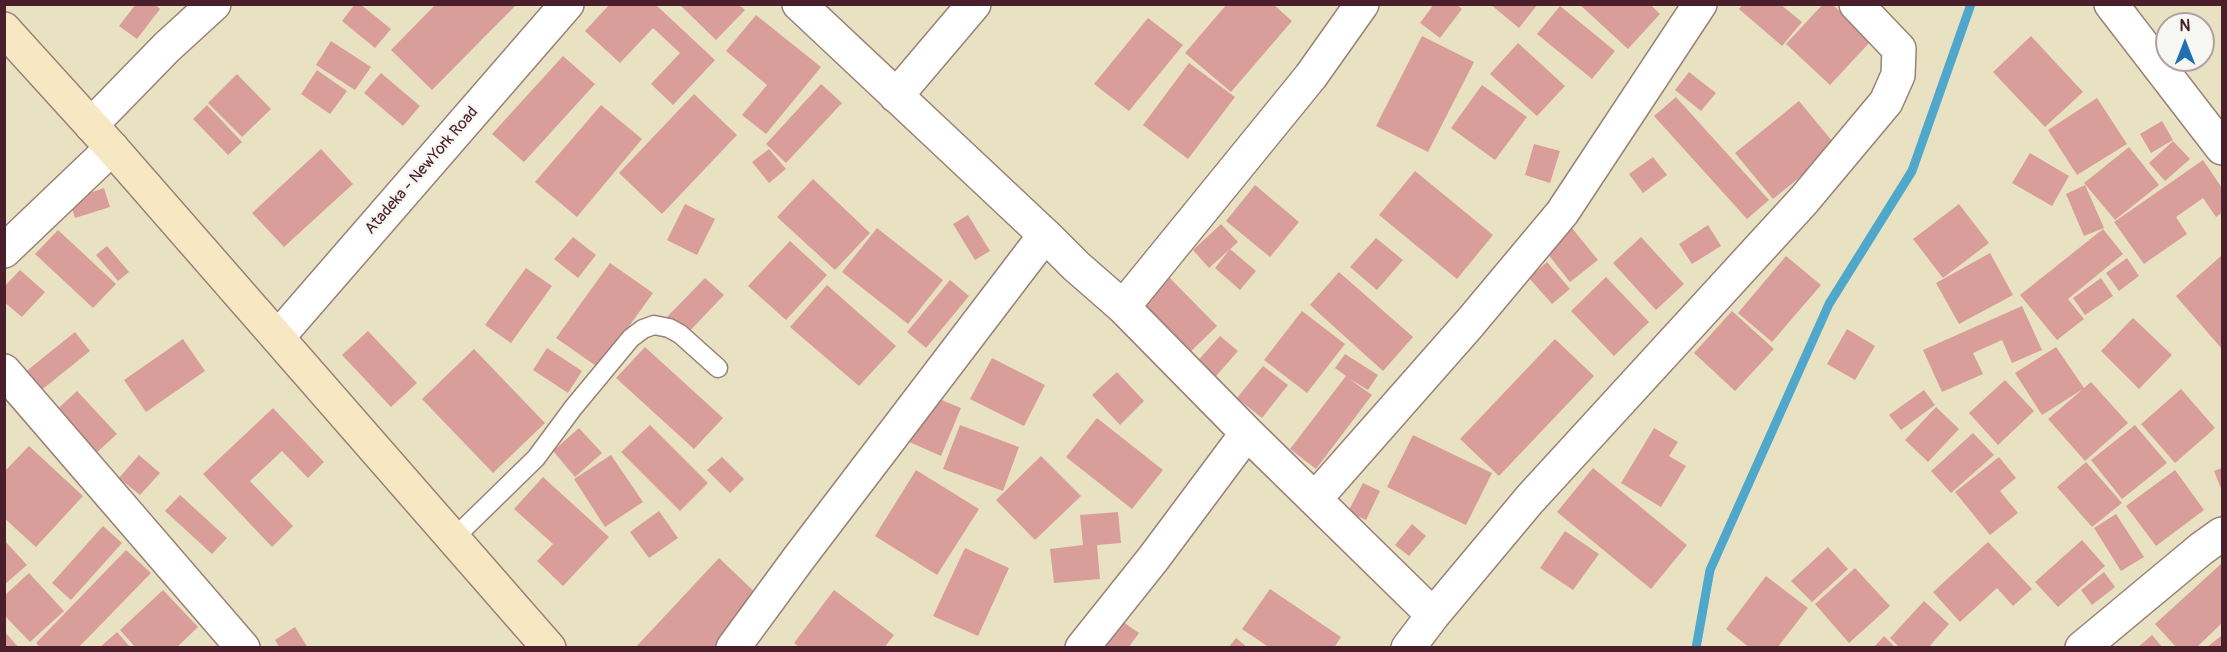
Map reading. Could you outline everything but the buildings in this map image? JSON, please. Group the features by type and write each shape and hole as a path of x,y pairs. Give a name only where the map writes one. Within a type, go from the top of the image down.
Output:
{"main road":[{"path":"4,29 278,337 453,539 540,645"}],"street":[{"path":"4,251 101,137 167,47 214,4"},
{"name":"Atadeka - NewYork Road","path":"278,337 567,4"},
{"path":"799,4 1076,266 1123,307 1247,433 1433,615"},
{"path":"896,96 974,4"},
{"path":"1123,307 1311,76 1362,4"},
{"path":"1315,499 1470,323 1562,213 1700,4"},
{"path":"1408,648 1530,499 1796,208 1886,102 1898,75 1899,49 1856,4"},
{"path":"2110,4 2223,148"},
{"path":"733,648 1045,235"},
{"path":"4,371 243,648"},
{"path":"1082,648 1153,559 1247,433"},
{"path":"2082,648 2201,549 2223,534"}],"lane":[{"path":"453,539 536,458 573,408 631,338 643,329 654,325 669,328 680,334 718,368"}],"waterway":[{"path":"1696,648 1710,570 1829,304 1912,171 1971,4"}]}
